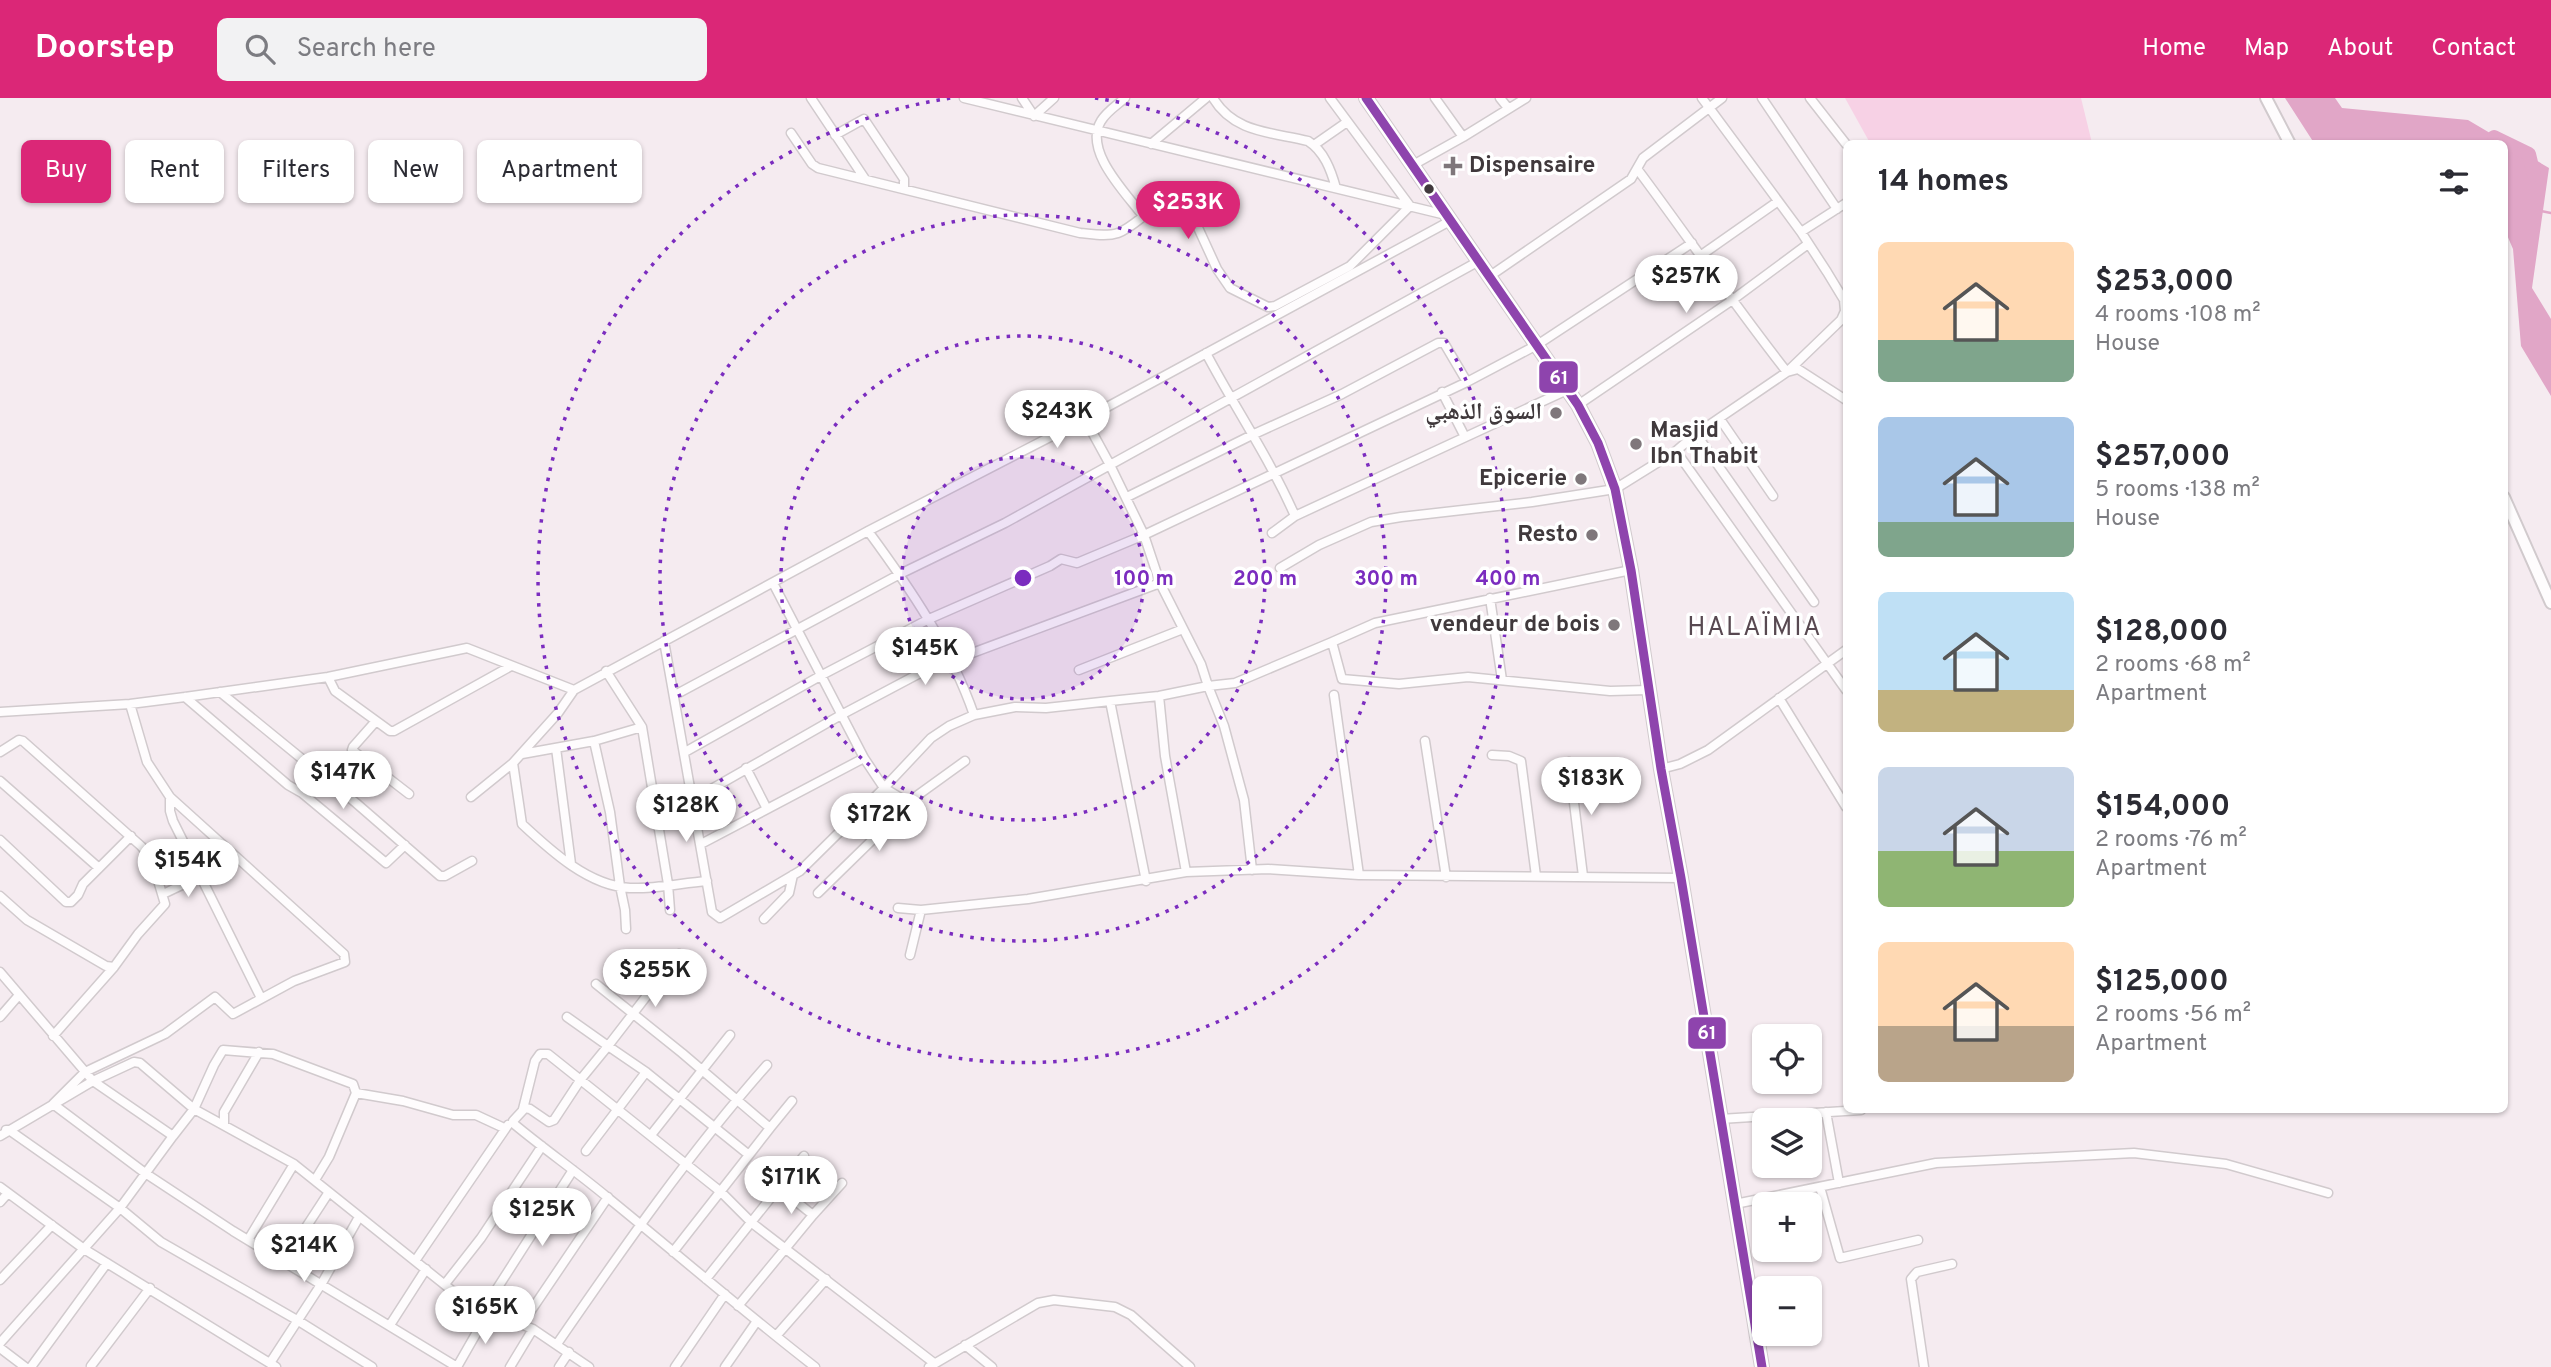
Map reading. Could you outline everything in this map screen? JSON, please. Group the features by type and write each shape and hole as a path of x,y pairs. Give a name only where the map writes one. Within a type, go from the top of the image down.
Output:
{"main road":[{"path":"1366,98 1578,405 1598,443 1615,489 1631,570 1648,690 1762,1367"},
{"path":"2266,98 2288,140"},
{"path":"2508,507 2551,603"}],"street":[{"path":"811,98 865,179"},
{"path":"964,98 1410,206 1448,218"},
{"path":"1022,98 1034,116"},
{"path":"1034,116 1054,98"},
{"path":"1125,98 1102,119 1096,131 1097,149 1143,216"},
{"path":"1151,144 1206,98"},
{"path":"1213,98 1221,111 1248,129 1307,141 1314,145 1327,162 1336,188"},
{"path":"1330,98 1410,206"},
{"path":"1435,98 1463,137"},
{"path":"1500,98 1508,108"},
{"path":"1413,165 1526,98"},
{"path":"1702,98 1801,232 1843,298"},
{"path":"1490,276 1631,179 1643,158 1722,98"},
{"path":"1762,98 1838,209"},
{"path":"1811,98 1843,140"},
{"path":"835,135 864,119 904,179 904,189"},
{"path":"1314,145 1347,122"},
{"path":"792,133 812,164 818,168 1080,233 1120,233 1166,202 1183,203 1189,208 1217,269 1230,288 1268,307 1275,306 1341,272 1410,206"},
{"path":"1638,170 1731,301 1787,372"},
{"path":"1700,256 1777,202"},
{"path":"1801,232 1843,205"},
{"path":"471,797 522,754 574,690 606,671 1084,419 1448,218"},
{"path":"685,752 929,619 1061,559 1077,563 1144,535 1467,382 1537,345 1692,243"},
{"path":"1578,405 1731,301 1808,244"},
{"path":"675,695 900,575 1005,523 1479,261"},
{"path":"1280,568 1319,545 1371,522 1615,489 1676,451 1696,434 1787,372 1843,316"},
{"path":"1127,497 1342,394 1438,343 1444,343 1449,348 1467,382"},
{"path":"1206,353 1277,474 1295,516"},
{"path":"1787,372 1798,369 1843,398"},
{"path":"1272,533 1295,516 1567,390"},
{"path":"1442,392 1465,437"},
{"path":"1084,419 1127,497 1144,535 1160,583 1201,664 1224,726 1244,800 1252,870"},
{"path":"1720,419 1773,496"},
{"path":"1696,434 1814,601"},
{"path":"1676,451 1843,686"},
{"path":"868,531 929,619 962,681 974,715"},
{"path":"664,641 712,912 720,918 800,871 930,738 974,715 1015,707 1046,708 1159,696 1235,683 1375,623 1631,570"},
{"path":"774,583 864,758 884,788 904,800 911,800 965,761"},
{"path":"694,799 924,671 1160,583"},
{"path":"1490,598 1503,680"},
{"path":"1079,670 1183,629"},
{"path":"1332,642 1342,679 1399,684 1468,677 1610,691 1648,690"},
{"path":"0,712 130,704 185,697 328,677 467,648 574,690"},
{"path":"1661,769 1680,764 1708,750 1843,652"},
{"path":"328,677 335,691 390,731 400,729 511,666"},
{"path":"606,671 642,727 670,910"},
{"path":"220,692 443,877 472,861"},
{"path":"1335,695 1359,875"},
{"path":"1159,696 1165,755 1186,872"},
{"path":"185,697 288,785 302,793 386,863 405,845"},
{"path":"1779,698 1843,802"},
{"path":"1110,701 1146,881"},
{"path":"53,1104 85,1072 165,1034 215,997 233,1014 294,981 345,962 344,954 170,797 147,762 130,704"},
{"path":"376,721 352,750 409,794"},
{"path":"522,754 594,741 642,727"},
{"path":"0,752 23,741 131,836 150,857 165,904 53,1036"},
{"path":"594,741 610,812 626,929"},
{"path":"1425,741 1446,877"},
{"path":"556,748 571,864"},
{"path":"1492,755 1521,761 1536,876"},
{"path":"701,844 864,758"},
{"path":"1569,762 1583,876"},
{"path":"513,763 522,824 571,864 605,882 631,888 707,881"},
{"path":"746,768 767,809"},
{"path":"0,781 99,867"},
{"path":"170,797 173,821 261,998"},
{"path":"818,893 904,809 904,800"},
{"path":"0,840 66,902 71,902 83,884 131,836"},
{"path":"898,908 921,910 1028,899 1146,881 1186,872 1252,870 1446,877 1681,878"},
{"path":"764,919 789,893 793,875"},
{"path":"163,894 199,877"},
{"path":"0,896 27,920 106,966 114,967"},
{"path":"910,955 921,910"},
{"path":"523,1109 530,1109 551,1122 581,1079 679,954"},
{"path":"0,972 93,1081 173,1136"},
{"path":"596,984 770,1128"},
{"path":"0,1017 19,995"},
{"path":"567,1017 646,1072 749,1155"},
{"path":"651,1135 730,1035"},
{"path":"25,1367 0,1345 120,1208 194,1109 223,1050 273,1054 353,1084 356,1093 329,1157 315,1180"},
{"path":"223,1125 224,1112 259,1052"},
{"path":"415,1261 456,1205 504,1128 523,1109 535,1061 540,1054 548,1054 558,1059 721,1192 752,1223 932,1365 1038,1304 1054,1300 1115,1307 1131,1315 1190,1367"},
{"path":"0,1136 4,1130 93,1081 134,1062 140,1063 194,1109 294,1164 445,1284 487,1310 533,1329 589,1367"},
{"path":"557,1344 685,1163 767,1065"},
{"path":"586,1151 646,1072"},
{"path":"356,1093 403,1101 453,1115 476,1115 504,1128"},
{"path":"673,1252 792,1101"},
{"path":"53,1104 145,1173 248,1240 457,1367 487,1310 573,1170"},
{"path":"1720,1119 1843,1111"},
{"path":"1826,1112 1839,1183"},
{"path":"513,1121 815,1367"},
{"path":"4,1130 120,1208 161,1242 297,1320 372,1367"},
{"path":"445,1284 481,1238 542,1146"},
{"path":"1735,1204 1937,1163 2134,1153 2226,1164 2328,1193"},
{"path":"706,1279 804,1156"},
{"path":"248,1240 294,1164"},
{"path":"738,1306 785,1247 842,1183"},
{"path":"0,1187 85,1249 273,1365 359,1217"},
{"path":"778,1187 813,1215"},
{"path":"1820,1187 1840,1258 1918,1240"},
{"path":"284,1261 329,1192"},
{"path":"0,1202 8,1194"},
{"path":"522,1324 608,1197"},
{"path":"0,1280 51,1225"},
{"path":"31,1367 107,1263"},
{"path":"1924,1367 1911,1279 1916,1272 1952,1264"},
{"path":"390,1325 426,1269"},
{"path":"776,1336 826,1279"},
{"path":"91,1366 150,1288"},
{"path":"675,1367 725,1294"},
{"path":"725,1367 757,1321"},
{"path":"510,1367 533,1329"},
{"path":"965,1345 992,1367"},
{"path":"559,1367 569,1352"}],"shaded area":[{"path":"1845,98 2081,98 2091,140 1868,140"},
{"path":"2285,98 2335,98 2342,108 2468,120 2502,140 2312,140"},
{"path":"2508,144 2549,168 2532,288 2551,319 2551,396 2521,346 2513,249 2508,237"}],"waterway":[{"path":"2494,137 2500,140"},
{"path":"2508,144 2529,154 2534,175"},
{"path":"2541,211 2551,213"}],"transit line":[{"name":"61","path":"1366,98 1578,405 1598,443 1615,489 1631,570 1661,769 1762,1367"}],"place":[{"name":"Dispensaire","path":"1453,166"},
{"name":"السوق الذهبي","path":"1556,413"},
{"name":"Masjid Ibn Thabit","path":"1636,444"},
{"name":"Epicerie","path":"1581,479"},
{"name":"Resto","path":"1592,535"},
{"name":"vendeur de bois","path":"1614,625"}],"district":[{"name":"HALAÏMIA","path":"1755,628"}]}
